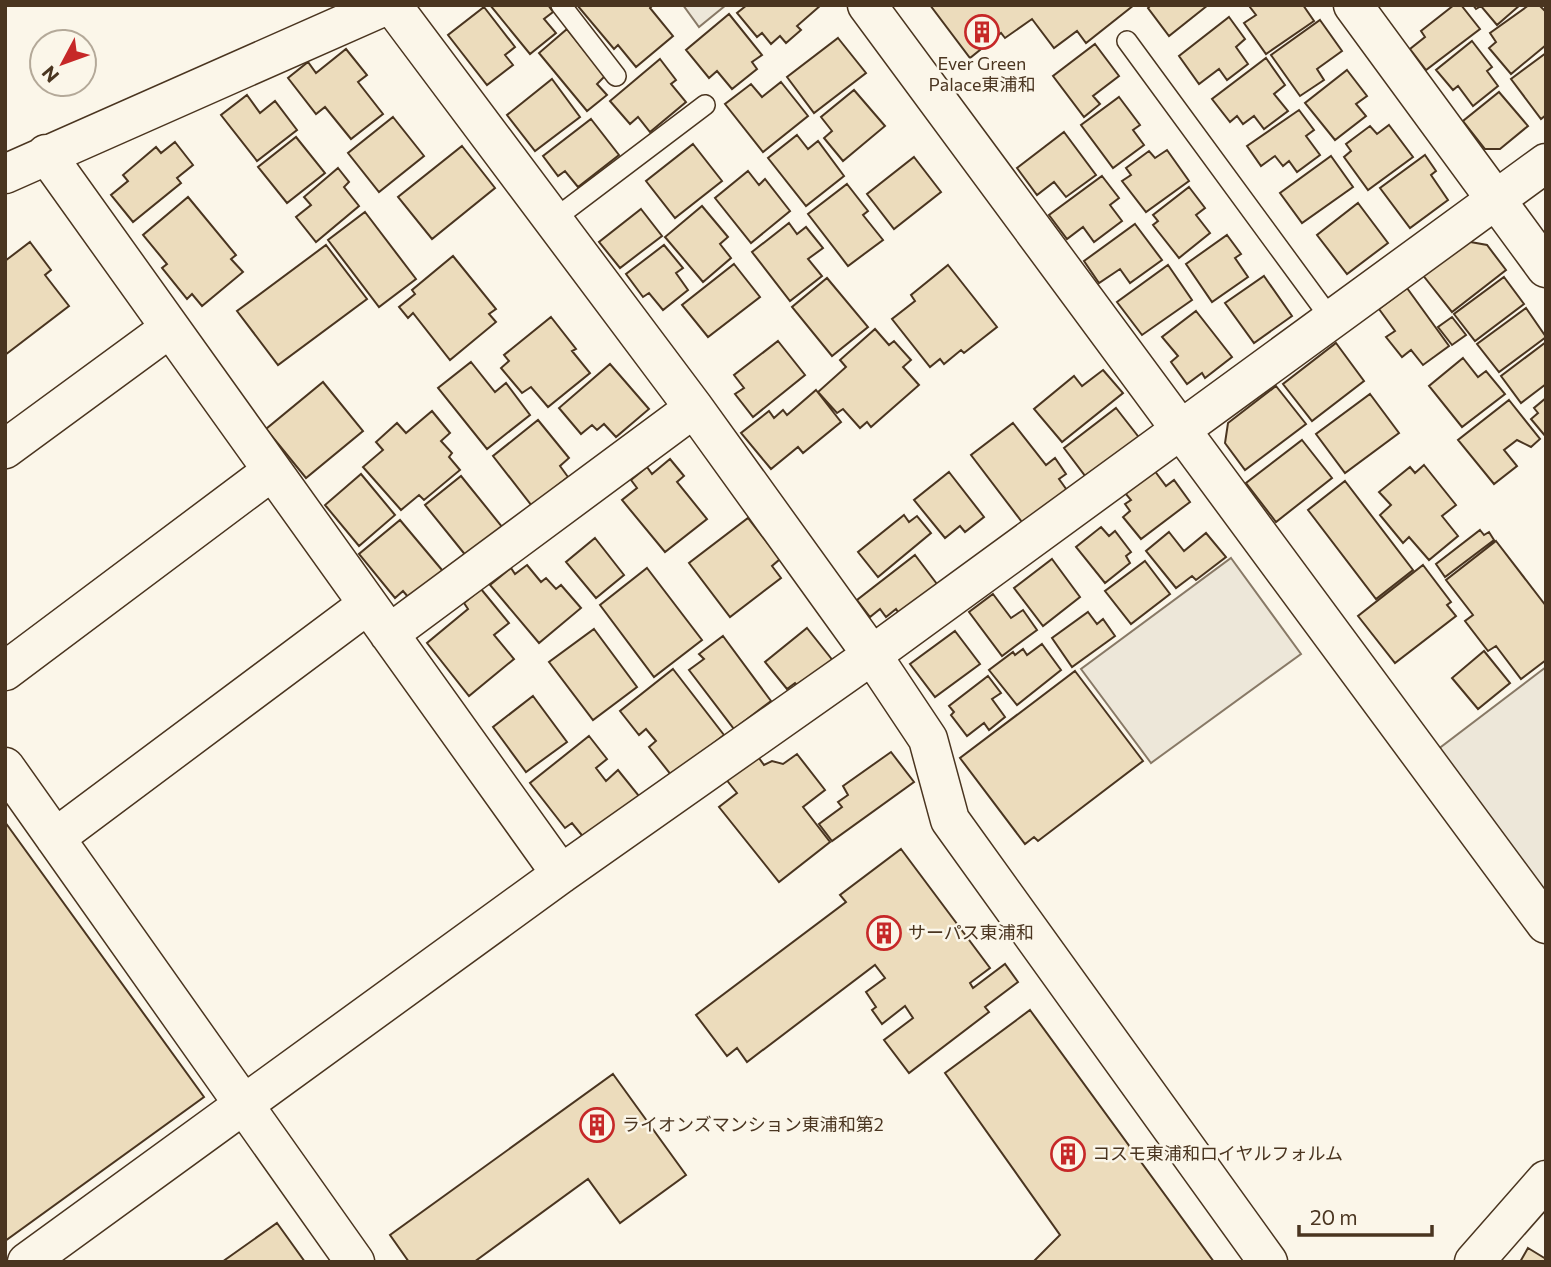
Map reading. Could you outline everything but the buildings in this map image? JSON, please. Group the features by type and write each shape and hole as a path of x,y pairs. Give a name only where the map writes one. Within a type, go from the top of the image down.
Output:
{"street":[{"path":"5,174 389,5 694,408 872,655 928,739 950,820 1268,1262"},
{"path":"867,5 1546,924"},
{"path":"1353,5 1546,268"},
{"path":"46,154 561,874"},
{"path":"27,1262 561,874 872,655 1180,427 1546,163"},
{"path":"5,449 170,328"},
{"path":"55,838 694,408"},
{"path":"5,671 272,471"},
{"path":"5,767 355,1262"},
{"path":"1474,1262 1546,1180"}],"lane":[{"path":"561,5 616,76"},
{"path":"1127,41 1331,319"},
{"path":"553,220 705,105"}],"shaded area":[{"path":"683,5 726,5 699,27"},
{"path":"1231,558 1301,654 1151,763 1081,669"},
{"path":"1546,667 1546,894 1437,750"}],"place":[{"name":"Ever Green Palace東浦和","path":"982,32"},
{"name":"サーパス東浦和","path":"884,933"},
{"name":"ライオンズマンション東浦和第2","path":"597,1125"},
{"name":"コスモ東浦和ロイヤルフォルム","path":"1068,1154"}]}
